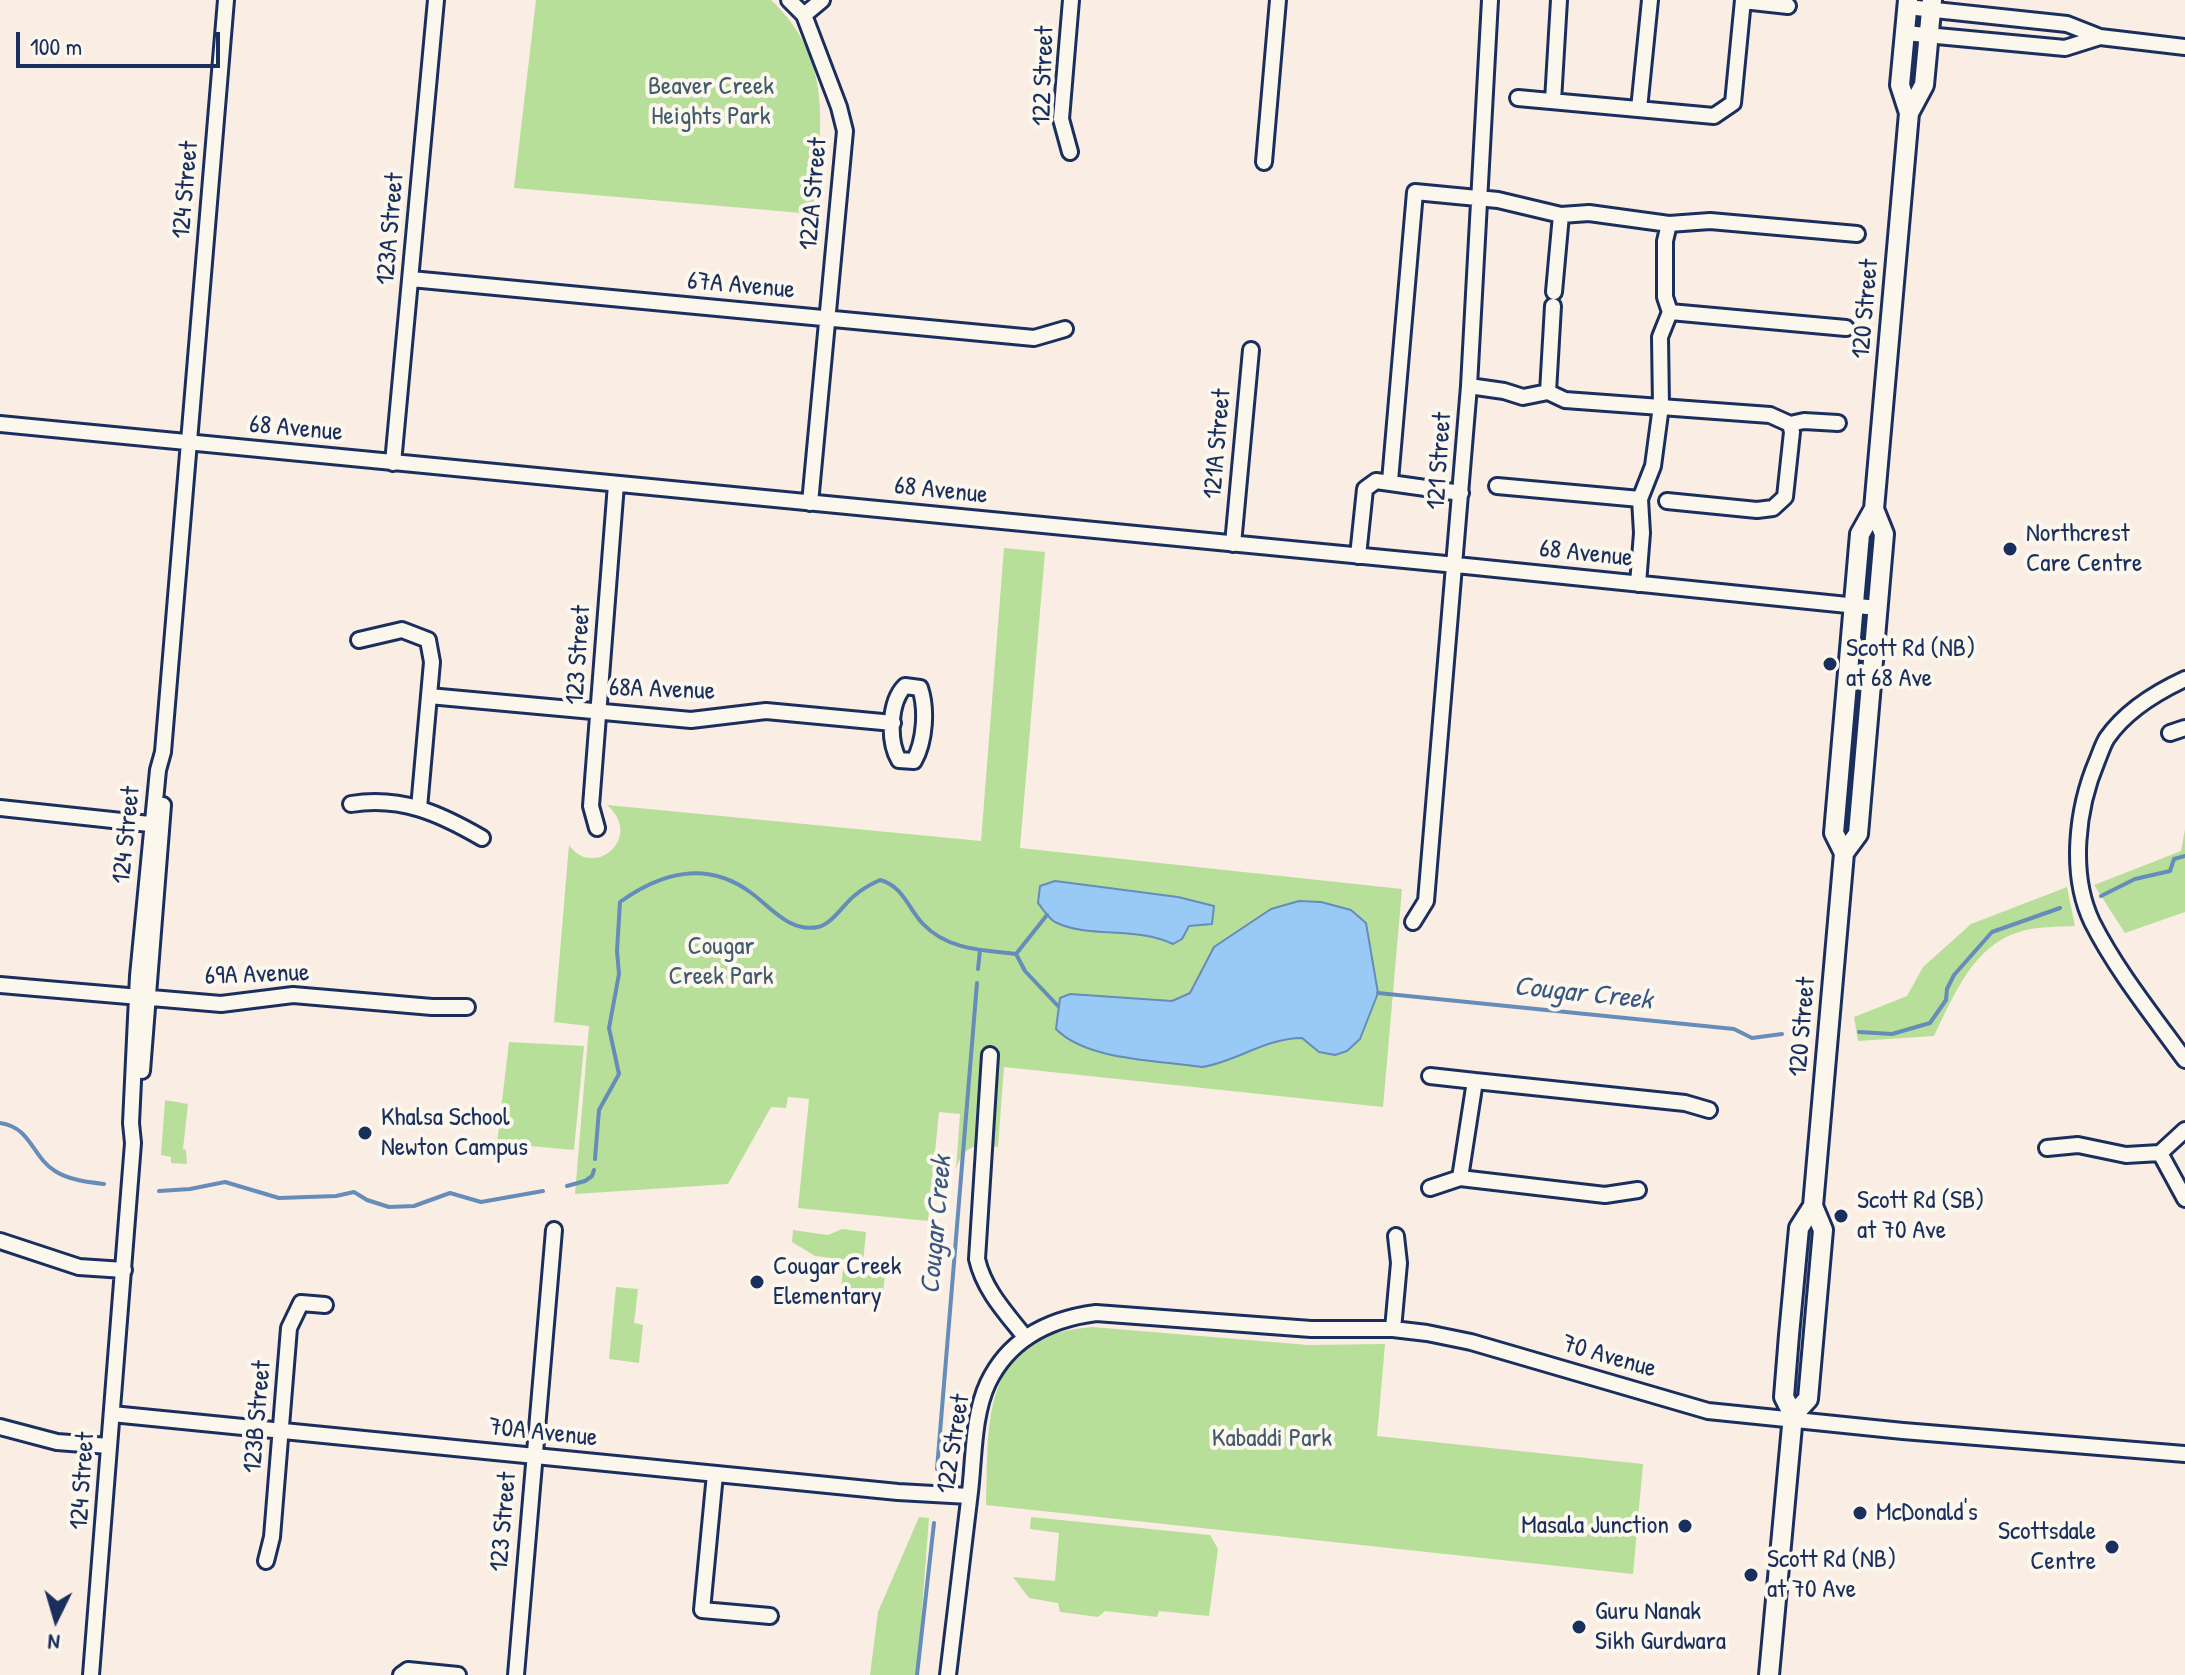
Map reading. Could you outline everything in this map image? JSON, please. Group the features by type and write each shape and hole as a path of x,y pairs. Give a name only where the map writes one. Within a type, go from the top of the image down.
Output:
{"main road":[{"name":"120 Street","path":"1844,853 1834,833 1860,534 1874,509 1909,113 1900,85 1908,3"},
{"name":"120 Street","path":"1909,113 1924,85 1931,4"},
{"name":"120 Street","path":"1769,1675 1793,1418 1784,1397 1799,1228 1813,1206 1844,853 1858,834 1884,534 1874,509"}],"street":[{"name":"124 Street","path":"91,1675 133,1143 139,1124 142,998 158,770 163,752 226,0"},
{"name":"123A Street","path":"393,463 436,0"},
{"path":"789,0 804,15 822,0"},
{"name":"122 Street","path":"1070,152 1061,119 1071,0"},
{"path":"1264,162 1278,0"},
{"name":"121 Street","path":"1413,922 1426,901 1456,565 1481,198 1490,0"},
{"path":"1553,101 1559,0"},
{"path":"1639,109 1650,0"},
{"path":"1518,98 1714,116 1733,103 1743,1 1788,6"},
{"path":"1908,3 2067,24 2100,37 2185,47"},
{"name":"122A Street","path":"804,15 845,131 810,503"},
{"path":"1905,33 2065,48 2100,37"},
{"path":"1390,481 1415,192 1481,198 1561,215 1589,213 1669,224 1710,221 1857,234"},
{"path":"1548,392 1561,215"},
{"path":"1638,584 1642,533 1640,499 1653,466 1661,406 1660,337 1670,312 1665,297 1665,241 1669,224"},
{"name":"67A Avenue","path":"411,279 1034,338 1065,329"},
{"path":"1670,312 1846,328"},
{"name":"121A Street","path":"1233,544 1251,350"},
{"path":"1469,386 1523,397 1548,392 1565,400 1770,415 1790,424 1804,421 1838,423"},
{"name":"68 Avenue","path":"0,424 1877,608"},
{"path":"1667,501 1757,510 1773,508 1785,497 1792,432 1790,424"},
{"path":"1358,556 1365,489 1376,481 1461,493"},
{"name":"123 Street","path":"597,828 591,806 616,484"},
{"path":"1497,486 1640,499"},
{"path":"359,640 402,630 428,640 432,662 419,808"},
{"path":"2185,679 2140,705 2107,739 2089,780 2080,813 2078,843 2081,882 2091,921 2132,986 2185,1060"},
{"path":"905,686 920,688 924,701 921,749 914,761 899,760 891,746 893,723 896,695 905,686"},
{"name":"68A Avenue","path":"429,696 691,720 766,711 893,723"},
{"path":"2170,733 2185,728"},
{"path":"351,804 376,800 419,808 482,838"},
{"path":"0,808 156,825"},
{"name":"69A Avenue","path":"0,985 221,1004 293,995 432,1007 467,1007"},
{"path":"990,1055 977,1259 988,1289 1025,1337"},
{"path":"1430,1076 1685,1103 1709,1110"},
{"path":"1460,1178 1475,1081"},
{"path":"2047,1148 2078,1145 2126,1155 2160,1153 2185,1130"},
{"path":"2160,1153 2185,1199"},
{"path":"1430,1188 1460,1178 1605,1195 1638,1190"},
{"name":"123 Street","path":"516,1675 554,1230"},
{"path":"1393,1329 1399,1263 1396,1236"},
{"path":"0,1241 79,1267 124,1270"},
{"name":"123B Street","path":"266,1561 272,1537 289,1328 301,1303 325,1305"},
{"name":"70 Avenue","path":"1025,1337 1068,1317 1096,1313 1311,1329 1393,1329 1471,1342 1708,1411 2185,1454"},
{"name":"122 Street","path":"948,1675 981,1407 988,1383 1007,1355 1025,1337"},
{"name":"70A Avenue","path":"112,1414 898,1492 969,1496"},
{"path":"0,1427 57,1442 109,1446"},
{"path":"715,1474 702,1610 770,1616"},
{"path":"401,1675 408,1670 458,1675"}],"green space":[{"name":"Beaver Creek Heights Park","path":"536,0 771,0 792,24 806,48 815,74 820,127 813,214 514,188"},
{"name":"Cougar Creek Park","path":"1004,548 1045,552 1020,848 1402,889 1383,1107 1004,1067 998,1147 983,1145 971,1148 962,1156 956,1170 960,1114 939,1112 928,1221 798,1208 809,1099 788,1097 786,1108 771,1107 728,1184 575,1194 589,1026 554,1022 569,845 579,855 590,858 602,856 611,850 618,841 620,830 617,818 607,805 981,841"},
{"path":"2185,829 2185,912 2125,933 2094,885 2181,851"},
{"path":"2067,887 2075,926 2026,930 1989,948 1967,974 1934,1036 1858,1041 1854,1017 1907,996 1923,967 1971,924"},
{"path":"509,1042 584,1046 574,1150 497,1143"},
{"path":"165,1100 188,1104 183,1149 186,1150 187,1164 171,1163 171,1157 161,1155"},
{"path":"842,1229 866,1232 863,1262 815,1256 792,1242 793,1230 828,1235"},
{"path":"843,1269 885,1273 882,1304 840,1300"},
{"path":"616,1287 638,1289 634,1323 643,1325 639,1363 609,1359"},
{"name":"Kabaddi Park","path":"1092,1327 1308,1345 1385,1344 1377,1436 1643,1464 1633,1574 986,1505 988,1435 998,1389 1008,1368 1022,1351 1043,1338"},
{"path":"919,1517 929,1518 917,1675 870,1675 878,1612"},
{"path":"1031,1517 1210,1535 1218,1549 1209,1616 1159,1611 1157,1617 1105,1611 1098,1617 1060,1612 1058,1603 1029,1598 1013,1577 1055,1581 1059,1533 1030,1529"}],"water":[{"path":"1055,881 1178,897 1214,906 1212,924 1189,926 1182,939 1173,944 1143,935 1068,927 1052,920 1038,903 1040,886"},
{"path":"1299,901 1321,902 1351,910 1366,923 1378,993 1360,1039 1347,1051 1335,1055 1319,1052 1302,1038 1288,1039 1202,1067 1104,1053 1069,1040 1056,1029 1060,998 1070,994 1172,1001 1190,993 1214,947 1271,909"}],"waterway":[{"name":"Cougar Creek","path":"2101,896 2135,879 2170,871 2174,859 2185,856"},
{"name":"Cougar Creek","path":"595,1159 599,1110 619,1074 609,1028 619,974 620,902 635,892 684,874 717,876 750,892 789,922 808,928 828,922 857,893 880,880 894,887 923,924 943,939 978,950 1016,954 1047,915"},
{"name":"Cougar Creek","path":"1859,1032 1892,1034 1930,1023 1946,1000 1947,989 1954,975 1992,932 2060,908"},
{"name":"Cougar Creek","path":"978,969 980,950"},
{"name":"Cougar Creek","path":"1016,954 1025,971 1058,1006"},
{"name":"Cougar Creek","path":"937,1469 977,983"},
{"name":"Cougar Creek","path":"1378,993 1734,1029 1752,1038 1782,1034"},
{"name":"Cougar Creek","path":"0,1123 18,1130 47,1165 60,1174 104,1184"},
{"name":"Cougar Creek","path":"567,1186 585,1181 594,1170"},
{"name":"Cougar Creek","path":"159,1191 225,1182 279,1198 336,1196 354,1192 389,1207 414,1206 450,1193 481,1202 543,1191"},
{"name":"Cougar Creek","path":"917,1675 934,1523"}],"place":[{"name":"Northcrest Care Centre","path":"2010,549"},
{"name":"Scott Rd (NB) at 68 Ave","path":"1830,664"},
{"name":"Khalsa School Newton Campus","path":"365,1133"},
{"name":"Scott Rd (SB) at 70 Ave","path":"1841,1216"},
{"name":"Cougar Creek Elementary","path":"757,1282"},
{"name":"McDonald's","path":"1860,1513"},
{"name":"Masala Junction","path":"1685,1526"},
{"name":"Scottsdale Centre","path":"2112,1547"},
{"name":"Scott Rd (NB) at 70 Ave","path":"1751,1575"},
{"name":"Guru Nanak Sikh Gurdwara","path":"1579,1627"}]}
